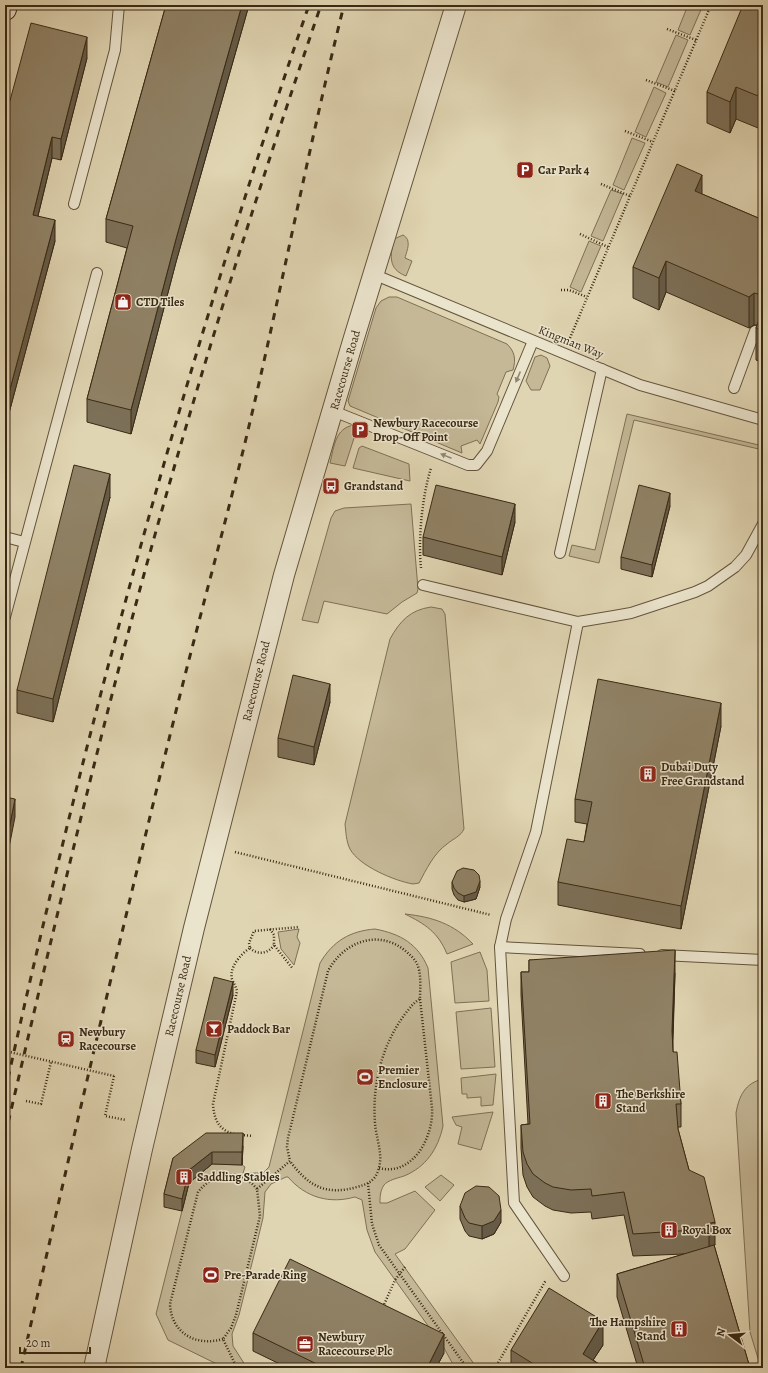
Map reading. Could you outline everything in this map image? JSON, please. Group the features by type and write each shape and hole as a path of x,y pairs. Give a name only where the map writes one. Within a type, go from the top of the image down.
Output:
{"main road":[{"path":"5,9 6,5"}],"street":[{"name":"Racecourse Road","path":"96,1367 142,1149 194,928 284,575 332,411 456,5"}],"lane":[{"path":"74,204 115,50 119,5"},
{"path":"5,617 97,273"},
{"name":"Kingman Way","path":"374,274 640,385 733,408 763,420"},
{"path":"734,388 756,331"},
{"path":"332,411 468,465 476,465 487,451 533,341"},
{"path":"560,554 602,369"},
{"path":"423,585 578,622 631,613 695,592 708,586 735,567 746,555 763,524"},
{"path":"5,537 24,542"},
{"path":"564,1276 514,1204 500,947 506,919 536,832 578,622"},
{"path":"500,947 763,960"}],"path":[{"path":"563,353 711,5"},
{"path":"667,29 696,40"},
{"path":"646,80 675,92"},
{"path":"625,131 653,142"},
{"path":"601,184 630,196"},
{"path":"580,234 608,247"},
{"path":"561,290 569,290 587,297"},
{"path":"423,585 420,555 422,517 427,480 436,452"},
{"path":"233,852 506,919"},
{"path":"250,948 249,943 254,931 299,927"},
{"path":"250,948 262,953 272,949 274,945 274,935 270,929"},
{"path":"379,1168 393,1169 404,1165 422,1149 433,1120 420,999 419,971 411,956 396,944 383,940 367,940 348,947 337,958 328,971 287,1147 290,1161 308,1182 325,1190 343,1190 368,1184 375,1177 379,1168 380,1156 375,1124 374,1100 378,1071 386,1046 399,1022 416,1001 420,999"},
{"path":"274,945 293,969"},
{"path":"250,948 240,957 233,970 232,979 237,991 213,1104 214,1115 223,1130 232,1134 253,1136"},
{"path":"5,1051 114,1076 104,1116 132,1121"},
{"path":"26,1101 41,1104 51,1062"},
{"path":"257,1189 290,1161"},
{"path":"223,1174 229,1174 246,1179 257,1189 260,1216 236,1315 231,1328 223,1339 202,1341 188,1337 176,1326 170,1313 170,1304 198,1192 208,1181 223,1174"},
{"path":"368,1184 374,1233 379,1245 467,1368"},
{"path":"495,1368 555,1264"},
{"path":"380,1313 399,1274 405,1267"},
{"path":"223,1339 237,1368"}],"shaded area":[{"path":"688,5 703,5 690,35 678,30"},
{"path":"676,35 688,40 668,87 656,82"},
{"path":"654,87 666,93 646,137 635,132"},
{"path":"632,138 645,143 624,190 613,185"},
{"path":"611,190 623,194 603,241 591,236"},
{"path":"403,235 406,237 408,242 408,249 405,258 412,261 406,276 396,270 393,266 391,256 394,239"},
{"path":"589,241 601,246 581,292 570,287"},
{"path":"389,297 397,297 507,344 512,350 515,359 513,370 506,372 497,394 499,397 498,402 480,444 477,440 461,446 462,453 350,406 348,401 376,308 381,301"},
{"path":"541,355 547,358 550,366 540,390 531,390 526,381 535,357"},
{"path":"627,414 763,446 763,450 634,420 599,563 569,556 572,545 595,550"},
{"path":"354,425 355,435 345,466 330,463 334,445 339,434 348,427"},
{"path":"362,446 409,464 410,481 353,468 359,448"},
{"path":"411,504 418,589 417,593 402,602 387,614 324,601 318,623 302,620 331,518 335,511 344,508"},
{"path":"431,607 442,609 445,614 464,829 459,836 438,852 419,883 413,884 397,880 378,872 361,861 350,849 346,836 345,824 390,639 406,617 424,608"},
{"path":"405,914 425,917 442,923 458,931 473,944 447,954 435,934 419,921"},
{"path":"299,929 297,937 300,943 294,965 281,949 278,932"},
{"name":"Premier Enclosure","path":"375,929 393,934 408,941 419,952 428,968 443,1126 438,1142 430,1156 419,1168 386,1183 381,1192 380,1203 387,1203 415,1191 435,1210 405,1249 395,1254 477,1368 455,1368 444,1348 375,1252 367,1230 362,1200 355,1197 337,1200 319,1198 303,1190 288,1177 286,1177 271,1184 265,1192 263,1218 239,1315 232,1334 233,1346 247,1368 225,1368 168,1340 156,1314 189,1183 212,1164 242,1165 245,1167 243,1173 263,1173 269,1167 320,963 325,955 343,938 358,932"},
{"path":"480,952 487,970 489,1001 455,1003 451,962"},
{"path":"491,1008 495,1067 461,1069 456,1012"},
{"path":"496,1074 493,1105 481,1106 481,1097 467,1098 467,1094 462,1094 461,1078"},
{"path":"763,1079 763,1368 761,1368 750,1332 736,1113 741,1096 747,1087"},
{"path":"493,1112 481,1150 458,1144 462,1127 456,1125 452,1117"},
{"path":"441,1175 454,1185 440,1201 425,1187"}],"building":[{"path":"166,5 242,5 176,239 131,410 87,399 133,226 106,219"},
{"path":"743,5 763,5 763,98 736,87 730,102 707,92"},
{"path":"31,23 87,37 61,139 52,137 33,215 55,220 5,408 5,119"},
{"path":"677,164 702,175 695,191 763,220 763,302 761,302 761,298 758,294 754,293 749,297 666,261 659,278 633,267"},
{"path":"763,309 763,331 756,328"},
{"path":"74,465 110,474 53,699 17,690"},
{"path":"436,485 515,504 502,557 423,537"},
{"path":"639,485 670,493 652,565 621,557"},
{"path":"293,675 330,684 314,747 278,738"},
{"name":"Dubai Duty Free Grandstand","path":"598,679 721,703 681,906 558,882 567,839 584,842 592,802 575,799"},
{"path":"5,797 15,799 5,849"},
{"path":"463,868 474,870 479,875 480,881 476,892 464,896 458,893 452,882 457,871"},
{"name":"The Berkshire Stand","path":"675,950 672,1031 673,1052 677,1052 681,1104 676,1104 678,1129 689,1170 704,1177 715,1222 707,1224 709,1229 633,1234 624,1192 592,1196 591,1189 571,1190 553,1187 533,1174 527,1164 523,1152 521,1125 530,1124 521,972 529,972 529,960"},
{"name":"Paddock Bar","path":"214,977 233,982 215,1055 196,1050"},
{"path":"206,1133 243,1133 242,1152 212,1152 189,1170 182,1199 164,1194 173,1158"},
{"path":"476,1186 489,1187 499,1196 501,1210 494,1221 482,1226 469,1223 460,1206 465,1193"},
{"name":"The Hampshire Stand","path":"714,1245 750,1368 689,1368 688,1366 683,1368 645,1368 617,1274"},
{"path":"290,1259 444,1334 427,1368 325,1368 253,1333"},
{"path":"549,1288 603,1321 583,1354 605,1368 540,1368 511,1350"}],"railway":[{"path":"5,1092 69,817 141,544 221,273 309,5"},
{"path":"5,1136 81,817 151,547 220,314 321,5"},
{"path":"21,1368 137,869 243,451 344,5"}],"place":[{"name":"Car Park 4","path":"525,170"},
{"name":"CTD Tiles","path":"123,302"},
{"name":"Newbury Racecourse Drop-Off Point","path":"360,430"},
{"name":"Grandstand","path":"331,486"},
{"name":"Dubai Duty Free Grandstand","path":"648,774"},
{"name":"Paddock Bar","path":"214,1029"},
{"name":"Newbury Racecourse","path":"66,1039"},
{"name":"Premier Enclosure","path":"365,1077"},
{"name":"The Berkshire Stand","path":"603,1101"},
{"name":"Saddling Stables","path":"184,1177"},
{"name":"Royal Box","path":"669,1230"},
{"name":"Pre-Parade Ring","path":"211,1275"},
{"name":"The Hampshire Stand","path":"679,1329"},
{"name":"Newbury Racecourse Plc","path":"305,1344"}]}
